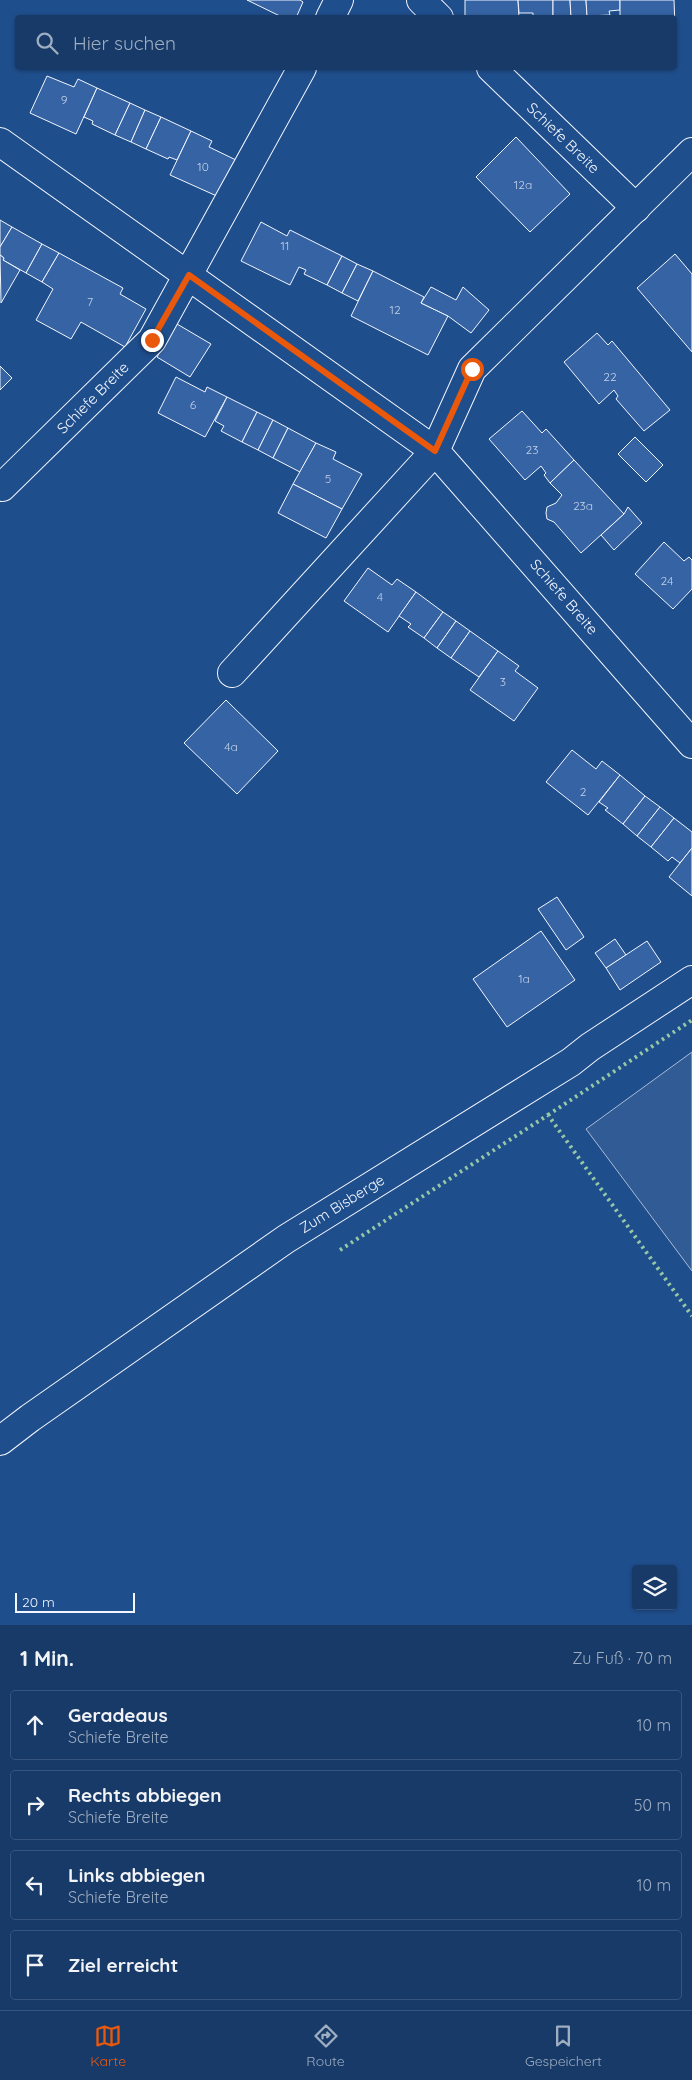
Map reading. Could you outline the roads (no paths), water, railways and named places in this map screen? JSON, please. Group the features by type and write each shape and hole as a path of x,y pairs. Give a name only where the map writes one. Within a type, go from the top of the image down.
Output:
{"street":[{"path":"332,15 339,0"},
{"path":"421,0 436,15"},
{"name":"Schiefe Breite","path":"2,487 152,340 301,70"},
{"name":"Schiefe Breite","path":"493,70 636,208"},
{"name":"Schiefe Breite","path":"0,142 435,451 692,744"},
{"path":"232,672 435,451 472,369 692,152"},
{"name":"Zum Bisberge","path":"0,1441 286,1239 572,1062 590,1047 692,980"}]}
